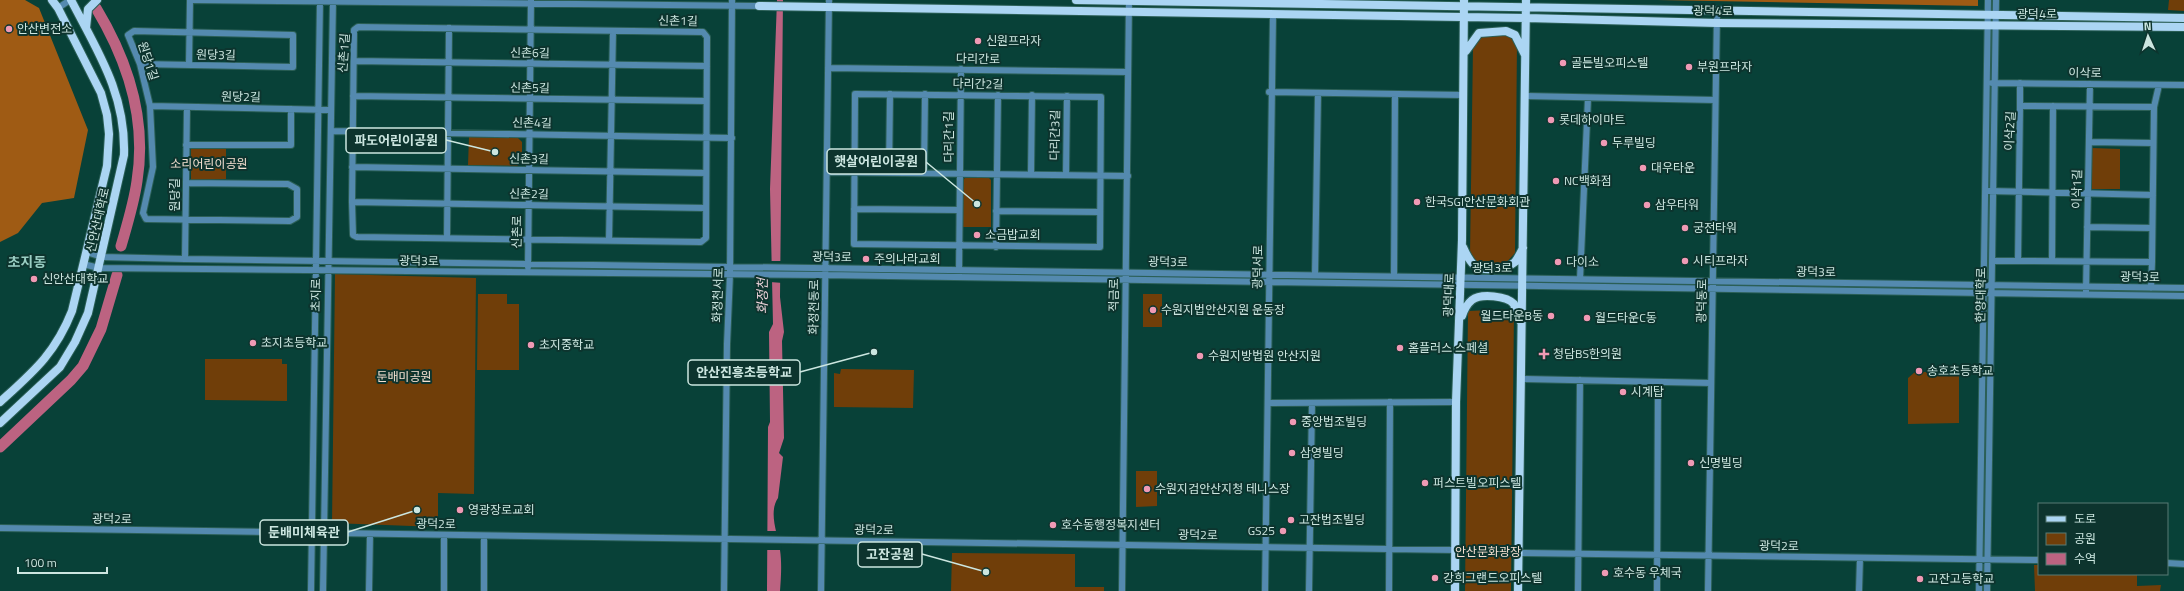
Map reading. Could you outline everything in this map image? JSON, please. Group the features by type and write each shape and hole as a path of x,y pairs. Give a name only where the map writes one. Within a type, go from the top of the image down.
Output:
{"main road":[{"name":"신안산대학로","path":"0,423 60,367 75,342 88,313 120,176 125,136 116,90 70,0"},
{"path":"86,29 88,9 97,0"},
{"name":"광덕4로","path":"1076,0 1526,3 1717,12 2184,18"},
{"name":"신안산대학로","path":"0,402 45,358 62,336 72,311 107,166 109,134 107,115 101,92 55,3"},
{"name":"광덕4로","path":"759,6 810,6 829,3 1129,12 1526,18 1717,23 2184,27"},
{"name":"광덕대로","path":"1454,591 1456,550 1456,402 1462,245 1463,95 1465,54 1464,3"},
{"path":"1518,591 1520,379 1524,246 1523,179 1526,96 1526,3"},
{"path":"1465,54 1470,43 1479,33 1506,31 1516,35 1526,57"},
{"path":"1462,245 1472,263 1477,267 1482,268 1502,268 1510,265 1515,262 1524,246"},
{"path":"1460,319 1473,300 1478,297 1503,297 1514,304 1517,316 1522,323"}],"street":[{"path":"55,3 70,0"},
{"path":"189,65 190,0"},
{"path":"193,0 732,3 759,6"},
{"name":"적금로","path":"1122,591 1129,0"},
{"name":"한양대학로","path":"1979,591 1988,0"},
{"name":"한양대학로","path":"1987,591 1996,0"},
{"name":"초지로","path":"311,591 314,271 320,1"},
{"name":"초지로","path":"323,591 327,271 333,1"},
{"name":"신촌로","path":"528,273 531,2"},
{"name":"화정천서로","path":"724,591 726,344 730,274 732,138 732,3"},
{"name":"화정천동로","path":"821,591 829,3"},
{"name":"광덕동로","path":"1708,591 1717,12"},
{"name":"광덕서로","path":"1264,591 1268,403 1270,92 1273,14"},
{"name":"신촌1길","path":"358,27 530,30 703,32 707,37 706,238 701,242 357,237 353,235 351,231 354,30 358,27"},
{"path":"447,238 449,28"},
{"name":"원당1길","path":"186,219 146,219 143,213 153,167 150,106 140,64 128,35 134,31 293,35 292,67"},
{"path":"609,240 613,31"},
{"name":"신촌6길","path":"354,62 707,66"},
{"name":"원당3길","path":"140,64 292,67"},
{"name":"다리간로","path":"828,68 1128,72"},
{"name":"다리간1길","path":"959,277 960,69"},
{"name":"이삭로","path":"1986,82 2184,86"},
{"path":"2020,83 2020,106"},
{"name":"이삭1길","path":"2087,295 2090,84"},
{"path":"2151,288 2154,107 2159,85"},
{"path":"1270,92 1463,95"},
{"path":"1315,275 1318,93"},
{"name":"다리간2길","path":"855,94 924,94 1101,97 1100,247 854,244 855,94"},
{"path":"889,173 890,94"},
{"path":"924,94 924,173"},
{"path":"996,246 998,95"},
{"path":"1394,276 1395,95"},
{"name":"신촌5길","path":"353,96 706,101"},
{"name":"다리간3길","path":"1031,174 1032,96"},
{"name":"다리간3길","path":"1066,175 1067,96"},
{"path":"1526,96 1716,100"},
{"path":"1580,279 1588,98"},
{"name":"원당2길","path":"150,106 331,110"},
{"name":"이삭2길","path":"2018,261 2020,106 2154,107"},
{"path":"2052,261 2053,106"},
{"name":"원당길","path":"185,259 186,107"},
{"path":"186,145 291,145 291,109"},
{"name":"신촌4길","path":"331,131 732,138"},
{"path":"2089,142 2153,143"},
{"name":"신촌3길","path":"352,167 706,173"},
{"name":"다리간3길","path":"827,172 1128,176"},
{"path":"186,183 288,184 297,189 297,217 290,221 186,219"},
{"path":"1985,192 2153,195"},
{"name":"신촌2길","path":"352,202 706,208"},
{"path":"854,209 959,210"},
{"path":"996,211 1100,212"},
{"path":"2087,227 2152,228"},
{"name":"광덕3로","path":"86,252 102,257 185,259 1394,276 1461,282"},
{"path":"1992,261 2152,262"},
{"name":"광덕3로","path":"83,264 99,268 314,271 825,275 1269,282 1523,282 1713,289 2184,296"},
{"name":"광덕3로","path":"1523,282 1580,279 2184,288"},
{"path":"1520,379 1711,383"},
{"path":"1578,591 1580,380"},
{"path":"1657,591 1658,382"},
{"path":"1389,591 1390,402"},
{"path":"1268,403 1456,402"},
{"path":"1309,591 1312,403"},
{"name":"광덕2로","path":"0,528 444,536 821,540 1456,550"},
{"path":"369,591 370,534"},
{"path":"444,536 444,591"},
{"path":"484,536 484,591"},
{"name":"광덕2로","path":"1518,553 1860,558 1987,558 2038,560"},
{"path":"1859,591 1860,558"},
{"path":"2168,563 2184,564"}],"green space":[{"path":"2169,0 2184,0 2184,11 2168,10"},
{"path":"1480,35 1510,35 1517,43 1515,253 1504,265 1480,265 1470,254 1473,47"},
{"path":"469,137 518,138 522,142 522,162 517,166 468,165"},
{"name":"소리어린이공원","path":"191,148 226,148 226,179 191,180"},
{"path":"2092,148 2120,149 2120,189 2091,189"},
{"path":"965,178 989,178 991,180 991,227 963,227 963,180"},
{"name":"둔배미공원","path":"335,274 476,278 474,494 438,493 438,527 332,523"},
{"path":"478,294 507,294 507,304 519,304 519,370 477,370"},
{"name":"수원지법안산지원 운동장","path":"1143,294 1162,294 1162,327 1143,327"},
{"name":"안산문화광장","path":"1514,309 1511,591 1465,591 1468,311"},
{"path":"205,359 282,359 282,364 287,364 287,401 205,400"},
{"path":"841,369 914,370 913,408 834,407 834,373 840,374"},
{"path":"1915,372 1959,372 1959,423 1908,424 1908,378"},
{"name":"수원지검안산지청 테니스장","path":"1136,471 1157,471 1157,506 1136,507"},
{"path":"952,553 1075,554 1075,587 1104,587 1104,591 951,591"},
{"path":"2034,565 2038,565 2038,575 2137,575 2137,586 2161,585 2160,591 2035,591"}],"shaded area":[{"path":"0,0 25,0 39,8 88,130 74,198 42,203 18,233 0,242"},
{"path":"1657,0 1978,0 1978,6"}],"water":[{"path":"777,0 783,0 780,297 784,332 782,341 784,438 779,453 783,457 778,498 774,510 774,524 781,555 780,591 767,591 768,427 770,422 769,332 773,324 770,189"}],"pier":[{"path":"770,261 783,261 783,283 770,282"},
{"path":"765,531 778,531 782,550 765,550"}],"waterway":[{"path":"96,8 126,70 137,113 139,135 137,181 121,246"},
{"path":"0,447 71,380 83,366 101,329 117,275"}],"place":[{"name":"안산변전소","path":"9,29"},
{"name":"신원프라자","path":"978,41"},
{"name":"골든빌오피스텔","path":"1563,63"},
{"name":"부원프라자","path":"1689,67"},
{"name":"롯데하이마트","path":"1551,120"},
{"name":"두루빌딩","path":"1604,143"},
{"name":"파도어린이공원","path":"495,152"},
{"name":"대우타운","path":"1643,168"},
{"name":"NC백화점","path":"1556,181"},
{"name":"한국SGI안산문화회관","path":"1417,202"},
{"name":"햇살어린이공원","path":"977,204"},
{"name":"삼우타워","path":"1647,205"},
{"name":"궁전타워","path":"1685,228"},
{"name":"소금밥교회","path":"977,235"},
{"name":"주의나라교회","path":"866,259"},
{"name":"시티프라자","path":"1685,261"},
{"name":"다이소","path":"1558,262"},
{"name":"신안산대학교","path":"34,279"},
{"name":"수원지법안산지원 운동장","path":"1153,310"},
{"name":"월드타운B동","path":"1551,316"},
{"name":"월드타운C동","path":"1587,318"},
{"name":"초지초등학교","path":"253,343"},
{"name":"초지중학교","path":"531,345"},
{"name":"홈플러스 스페셜","path":"1400,348"},
{"name":"안산진흥초등학교","path":"874,352"},
{"name":"청담BS한의원","path":"1544,354"},
{"name":"수원지방법원 안산지원","path":"1200,356"},
{"name":"송호초등학교","path":"1919,371"},
{"name":"시계탑","path":"1623,392"},
{"name":"중앙법조빌딩","path":"1293,422"},
{"name":"삼영빌딩","path":"1292,453"},
{"name":"신명빌딩","path":"1691,463"},
{"name":"퍼스트빌오피스텔","path":"1425,483"},
{"name":"수원지검안산지청 테니스장","path":"1147,489"},
{"name":"둔배미체육관","path":"417,510"},
{"name":"영광장로교회","path":"460,510"},
{"name":"고잔법조빌딩","path":"1291,520"},
{"name":"호수동행정복지센터","path":"1053,525"},
{"name":"GS25","path":"1283,531"},
{"name":"고잔공원","path":"986,572"},
{"name":"호수동 우체국","path":"1605,573"},
{"name":"강희그랜드오피스텔","path":"1435,578"},
{"name":"고잔고등학교","path":"1920,579"}],"district":[{"name":"초지동","path":"27,262"}],"water label":[{"name":"화정천","path":"762,296"}]}
